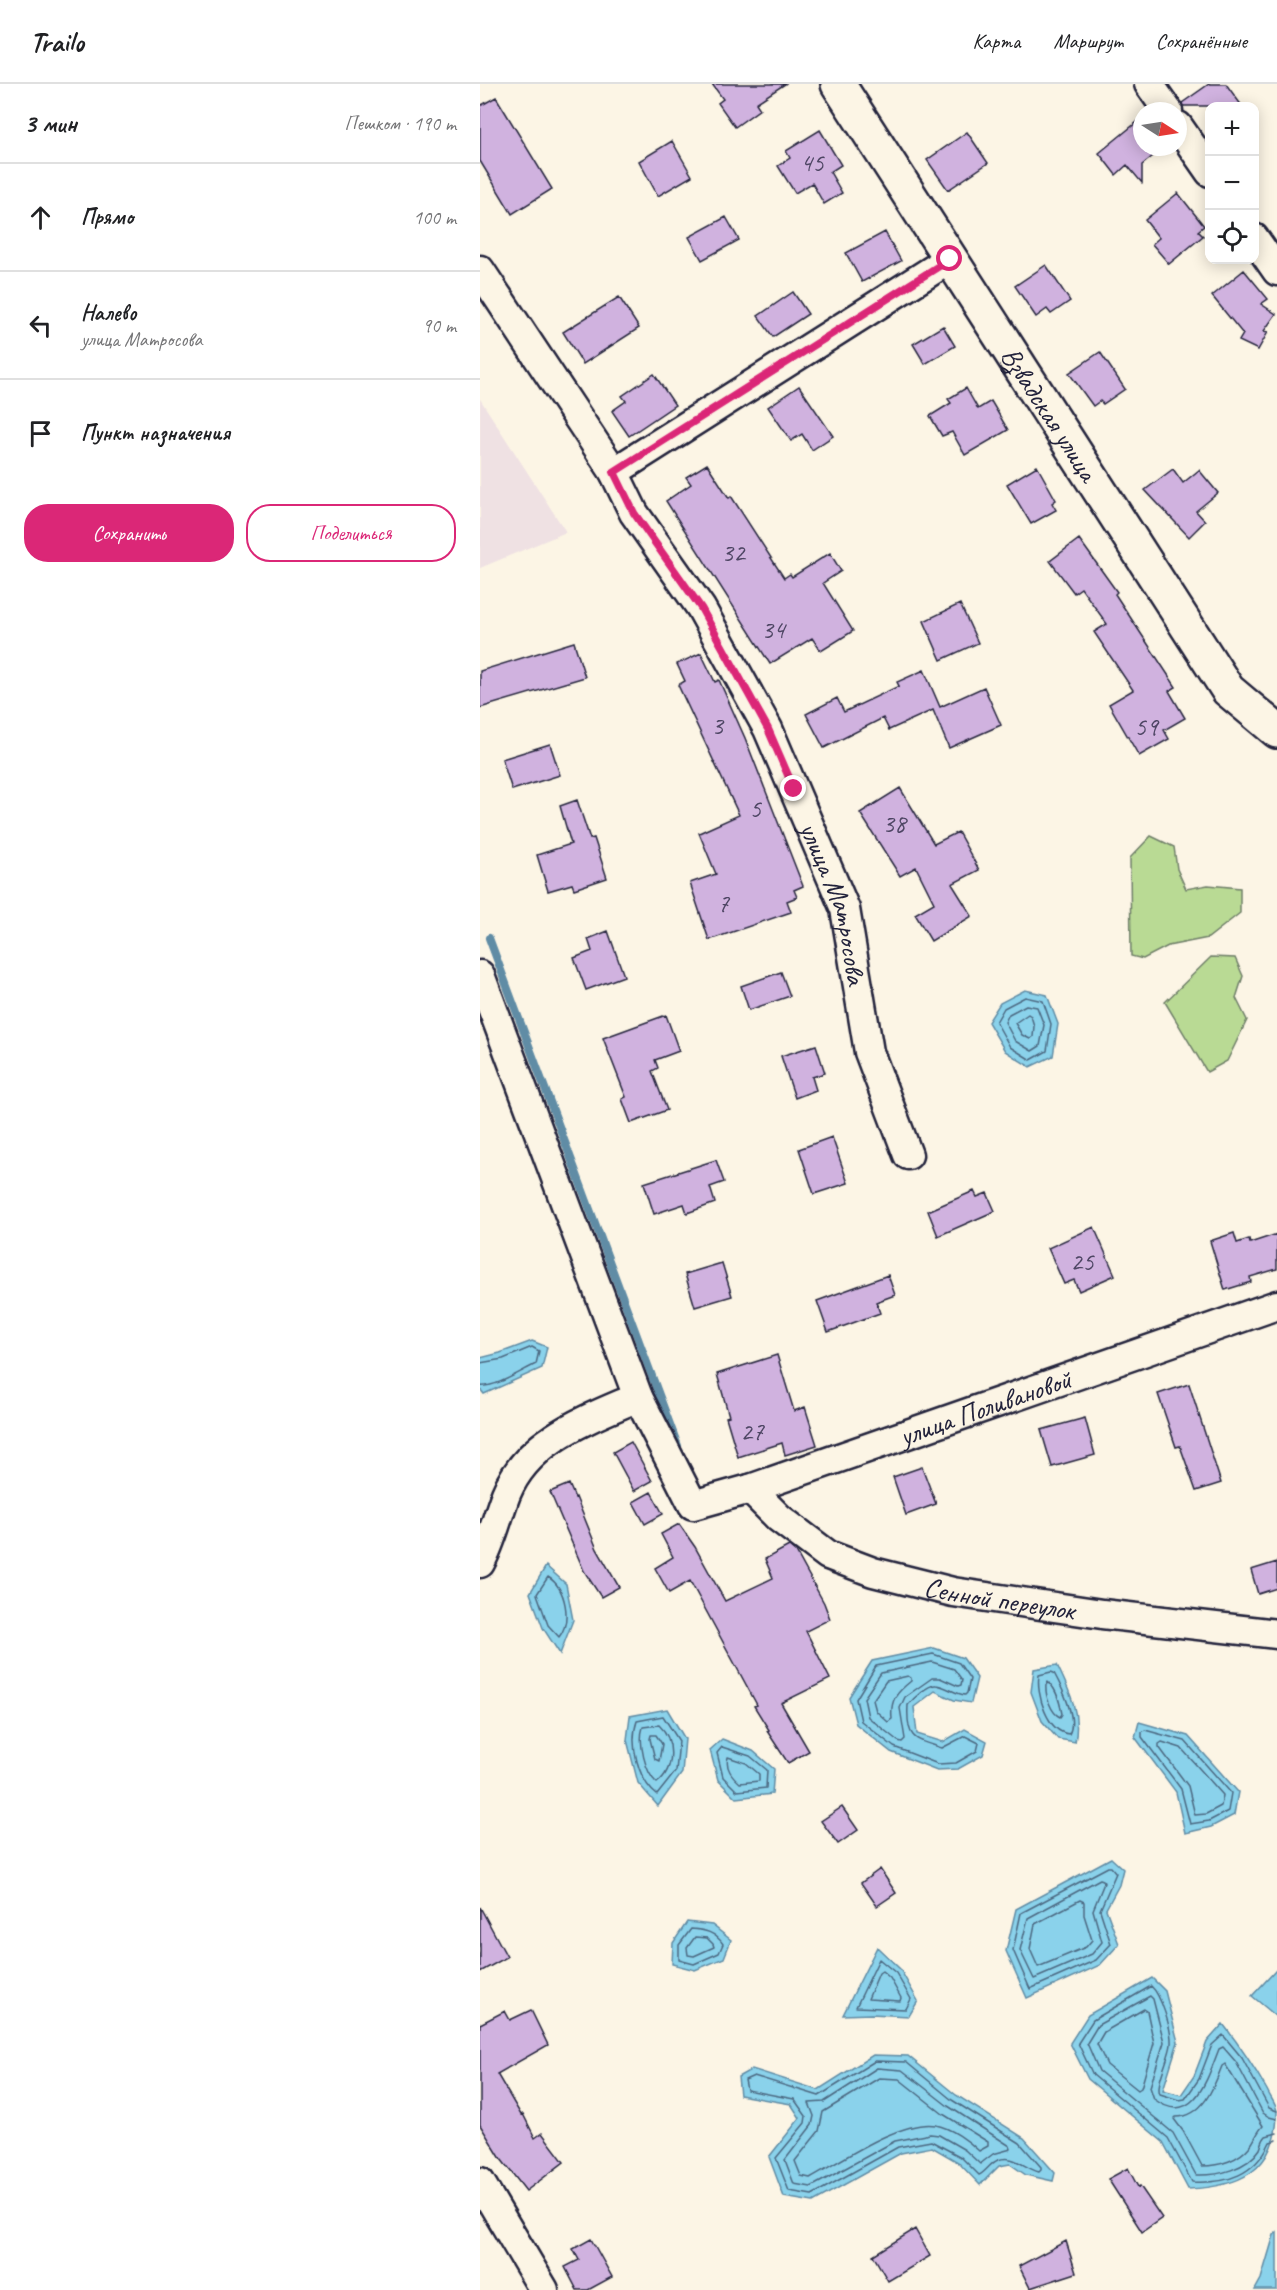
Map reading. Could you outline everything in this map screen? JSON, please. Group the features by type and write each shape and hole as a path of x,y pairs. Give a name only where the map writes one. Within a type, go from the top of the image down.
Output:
{"street":[{"name":"Взвадская улица","path":"838,84 1228,690 1277,731"},
{"path":"1149,84 1162,102"},
{"path":"1187,139 1205,166"},
{"path":"1259,245 1277,271"},
{"path":"614,472 950,259"},
{"name":"улица Матросова","path":"480,270 614,472 634,513 701,608 768,729 845,909 869,1052 908,1155"},
{"path":"480,975 638,1397 563,1431 528,1459 507,1492 491,1544 480,1563"},
{"name":"улица Поливановой","path":"638,1397 693,1505 750,1489 1277,1305"},
{"name":"Сенной переулок","path":"750,1489 779,1518 828,1555 873,1572 953,1592 1102,1614 1277,1634"},
{"path":"480,2182 544,2290"}],"shaded area":[{"path":"480,399 566,532 480,568"}],"green space":[{"path":"1151,836 1174,847 1177,869 1186,889 1208,885 1240,888 1240,913 1208,938 1168,946 1143,959 1131,956 1130,858"},
{"path":"1211,957 1235,958 1243,976 1236,998 1247,1020 1227,1061 1207,1072 1165,1002"}],"water":[{"path":"1025,990 1047,995 1058,1024 1053,1056 1030,1067 1005,1051 988,1022 1000,1003"},
{"path":"532,1341 547,1347 542,1368 484,1394 480,1389 480,1358"},
{"path":"546,1566 566,1584 573,1620 560,1654 543,1628 530,1593"},
{"path":"934,1648 963,1658 977,1678 971,1703 954,1700 935,1691 914,1707 917,1734 943,1742 965,1729 987,1741 983,1755 958,1769 937,1770 891,1752 856,1724 849,1697 872,1661"},
{"path":"1057,1665 1070,1693 1075,1711 1075,1742 1058,1739 1042,1721 1031,1692 1034,1669"},
{"path":"667,1709 685,1739 682,1773 658,1806 638,1783 627,1740 630,1716"},
{"path":"1139,1722 1188,1736 1238,1792 1234,1815 1211,1827 1185,1833 1176,1792 1135,1737"},
{"path":"722,1739 753,1751 774,1769 772,1794 736,1798 718,1780 710,1750"},
{"path":"1111,1858 1123,1869 1119,1885 1106,1909 1119,1944 1100,1965 1027,1998 1006,1951 1016,1909"},
{"path":"687,1922 712,1925 731,1940 724,1958 695,1970 672,1964 673,1943"},
{"path":"877,1947 900,1969 918,2001 909,2016 843,2015"},
{"path":"1277,1969 1277,2017 1252,1996"},
{"path":"1152,1978 1165,1991 1178,2042 1163,2090 1181,2095 1194,2076 1207,2042 1223,2024 1252,2064 1275,2106 1277,2111 1275,2132 1270,2149 1262,2162 1238,2180 1223,2185 1188,2189 1163,2142 1088,2079 1070,2043 1088,2015"},
{"path":"873,2055 908,2056 956,2095 1024,2138 1055,2173 1053,2181 1026,2175 1010,2164 999,2166 980,2185 958,2162 932,2147 901,2153 813,2202 784,2197 769,2157 800,2118 791,2104 740,2095 738,2077 752,2069 818,2090"},
{"path":"1277,2232 1277,2290 1255,2290 1261,2279 1274,2235"}],"building":[{"path":"712,84 785,84 756,103 760,109 735,127 718,103 723,99"},
{"path":"1209,84 1226,84 1239,102 1205,102 1205,106 1187,106 1187,102 1183,102"},
{"path":"496,97 552,189 512,214 480,161 480,106"},
{"path":"1133,125 1133,156 1153,156 1142,165 1142,183 1127,165 1116,175 1099,153"},
{"path":"820,130 841,165 830,172 842,193 824,204 812,183 795,193 778,166 790,158 786,151"},
{"path":"967,132 988,163 948,190 927,160"},
{"path":"672,141 692,176 658,196 639,161"},
{"path":"1178,193 1204,226 1198,231 1203,236 1169,264 1152,244 1159,238 1145,220"},
{"path":"726,217 739,240 702,260 689,237"},
{"path":"885,232 901,261 862,282 846,253"},
{"path":"1046,265 1070,301 1051,314 1047,309 1036,317 1015,286"},
{"path":"1244,270 1268,299 1261,304 1276,314 1264,331 1268,332 1258,350 1239,341 1243,334 1212,296"},
{"path":"793,292 808,314 773,337 758,316"},
{"path":"619,297 639,328 583,364 563,332"},
{"path":"943,326 955,346 925,364 913,344"},
{"path":"1100,352 1125,389 1103,404 1100,401 1093,406 1069,373"},
{"path":"654,374 675,405 629,436 612,411 626,401 622,396"},
{"path":"799,386 833,436 812,450 802,434 791,441 768,407"},
{"path":"966,388 978,409 991,401 1008,430 965,455 952,432 942,436 930,416 951,403 948,399"},
{"path":"707,464 729,498 731,496 784,578 790,574 792,577 830,553 841,571 823,583 853,631 821,651 812,638 770,664 666,501 691,484 686,477"},
{"path":"1037,466 1056,500 1052,503 1056,510 1031,524 1007,484"},
{"path":"1173,469 1183,483 1199,470 1218,493 1196,511 1205,521 1189,537 1145,490"},
{"path":"1079,539 1117,592 1115,594 1176,687 1169,691 1185,718 1164,730 1169,739 1139,756 1109,704 1133,690 1094,632 1107,624 1081,588 1074,593 1050,561"},
{"path":"960,604 978,643 941,660 924,621"},
{"path":"574,642 585,677 480,708 480,671"},
{"path":"701,653 715,682 719,680 745,738 803,886 794,890 797,897 787,901 791,912 709,940 690,883 716,874 699,833 739,815 678,685 685,681 677,664"},
{"path":"924,670 940,707 984,687 1001,725 949,748 933,710 889,730 883,718 824,748 806,714 837,698 844,712 899,686 897,682"},
{"path":"550,744 560,775 512,790 502,759"},
{"path":"900,788 934,844 958,832 979,870 952,884 972,916 931,941 915,914 934,903 916,867 900,876 860,813"},
{"path":"577,800 590,839 594,838 607,878 574,889 572,884 548,891 537,855 571,844 560,806"},
{"path":"608,931 624,976 586,990 574,958 592,951 588,939"},
{"path":"781,972 790,996 749,1010 741,986"},
{"path":"666,1015 679,1051 655,1060 658,1068 652,1071 667,1110 631,1123 622,1099 626,1097 603,1038"},
{"path":"816,1045 825,1073 812,1077 816,1090 795,1098 781,1056"},
{"path":"832,1137 848,1183 814,1194 799,1149"},
{"path":"716,1160 724,1182 710,1187 715,1203 687,1213 684,1204 654,1214 644,1183"},
{"path":"974,1191 977,1197 987,1193 995,1211 938,1236 928,1211"},
{"path":"1094,1227 1115,1275 1079,1291 1074,1280 1064,1284 1048,1248"},
{"path":"1234,1233 1237,1243 1249,1239 1250,1243 1277,1234 1277,1269 1250,1277 1251,1282 1225,1290 1210,1241"},
{"path":"722,1263 732,1296 695,1307 685,1274"},
{"path":"888,1275 895,1295 876,1302 880,1313 828,1332 817,1301"},
{"path":"777,1355 794,1411 805,1407 817,1445 785,1455 782,1443 738,1457 726,1417 729,1416 717,1374"},
{"path":"1189,1384 1221,1483 1196,1491 1180,1446 1176,1447 1158,1394"},
{"path":"1085,1418 1095,1455 1052,1467 1041,1430"},
{"path":"631,1442 652,1481 634,1491 613,1452"},
{"path":"922,1467 936,1504 906,1515 893,1477"},
{"path":"569,1484 597,1549 619,1587 601,1597 584,1571 550,1492"},
{"path":"651,1492 663,1514 645,1524 633,1502"},
{"path":"679,1524 695,1547 725,1601 773,1578 765,1559 789,1546 796,1552 824,1603 830,1619 806,1631 830,1679 781,1703 809,1751 788,1763 767,1731 769,1730 754,1706 757,1705 690,1581 669,1593 655,1568 673,1557 661,1534"},
{"path":"1277,1562 1277,1588 1258,1594 1251,1570"},
{"path":"842,1807 858,1830 838,1844 821,1821"},
{"path":"880,1869 896,1893 877,1906 861,1883"},
{"path":"480,1907 507,1957 480,1972"},
{"path":"531,2010 548,2045 497,2074 521,2115 523,2114 535,2138 542,2133 564,2162 526,2191 501,2159 480,2125 480,2024 505,2011 510,2020"},
{"path":"1128,2168 1138,2187 1140,2186 1162,2218 1142,2232 1108,2179"},
{"path":"915,2229 930,2256 888,2281 873,2255"},
{"path":"591,2239 612,2277 588,2290 577,2290 565,2267 579,2260 573,2249"},
{"path":"1066,2241 1076,2273 1030,2288 1019,2266"}],"waterway":[{"path":"489,938 678,1446"}],"route":[{"path":"794,789 768,729 701,608 634,513 614,472 950,259"}]}
